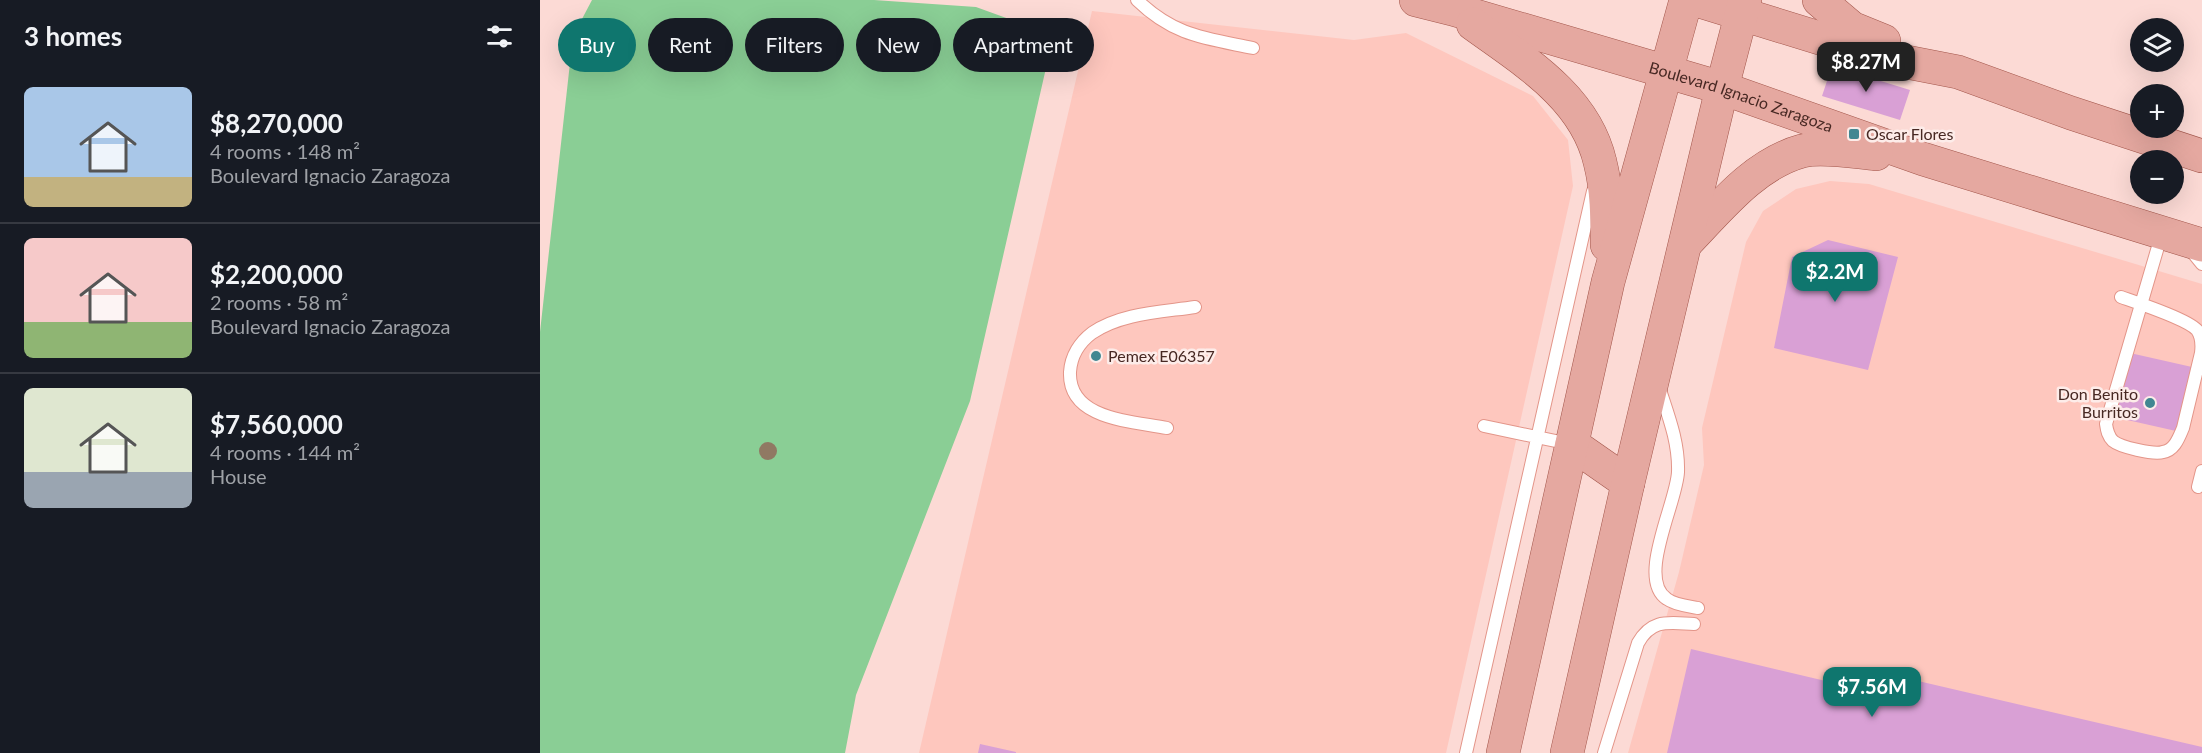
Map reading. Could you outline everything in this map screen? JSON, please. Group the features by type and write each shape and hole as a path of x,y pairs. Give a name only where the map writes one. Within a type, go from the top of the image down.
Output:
{"main road":[{"name":"Boulevard Ignacio Zaragoza","path":"1416,0 1722,88 1923,159 2182,238"},
{"path":"1503,753 1608,282 1686,0"},
{"path":"1696,0 1744,7 1881,57 1958,72"},
{"path":"1819,0 1852,28 1958,72 2071,113 2202,156"},
{"path":"1567,753 1628,483 1722,88 1744,7"},
{"path":"1452,9 1526,62 1558,89 1582,118 1600,161 1606,198 1608,282"},
{"path":"1685,245 1750,179 1775,162 1803,151 1842,150 1923,159"},
{"path":"1572,444 1628,483"}],"lane":[{"path":"1137,0 1175,29 1192,35 1253,48"},
{"path":"1466,753 1600,161"},
{"path":"2121,297 2140,304 2191,325 2198,331 2202,341 2183,428 2172,447 2164,452 2154,453 2119,445 2107,433 2106,424 2140,304 2182,238 2202,264"},
{"path":"1167,428 1103,415 1080,402 1071,389 1070,365 1080,345 1092,333 1107,325 1132,317 1195,307"},
{"path":"1654,374 1675,440 1678,460 1678,475 1656,560 1656,584 1666,599 1698,608"},
{"path":"1484,426 1572,444"},
{"path":"2198,487 2202,471"},
{"path":"1604,753 1642,635 1648,628 1658,624 1694,624"}],"shaded area":[{"path":"592,0 874,0 976,7 1006,18 953,18 953,72 1045,72 970,401 856,695 845,753 540,753 540,332 569,72 636,72 636,18 582,18"},
{"path":"1092,11 1354,40 1406,33 1533,96 1568,140 1573,186 1446,753 919,753 1078,72 1094,72 1094,18 1090,18"},
{"path":"1830,181 1869,184 2202,284 2202,753 1628,753 1679,572 1704,465 1702,428 1746,242 1763,211 1796,189"}],"building":[{"path":"1832,66 1910,90 1900,120 1822,96"},
{"path":"1828,240 1898,257 1868,370 1774,348 1792,257"},
{"name":"Don Benito Burritos","path":"2130,353 2192,367 2176,431 2114,417"},
{"path":"1691,649 1851,687 1858,667 2202,747 2202,753 1667,753"},
{"path":"980,744 1016,752 1016,753 978,753"}],"place":[{"name":"Oscar Flores","path":"1854,134"},
{"name":"Pemex E06357","path":"1096,356"},
{"name":"Don Benito Burritos","path":"2150,403"}]}
